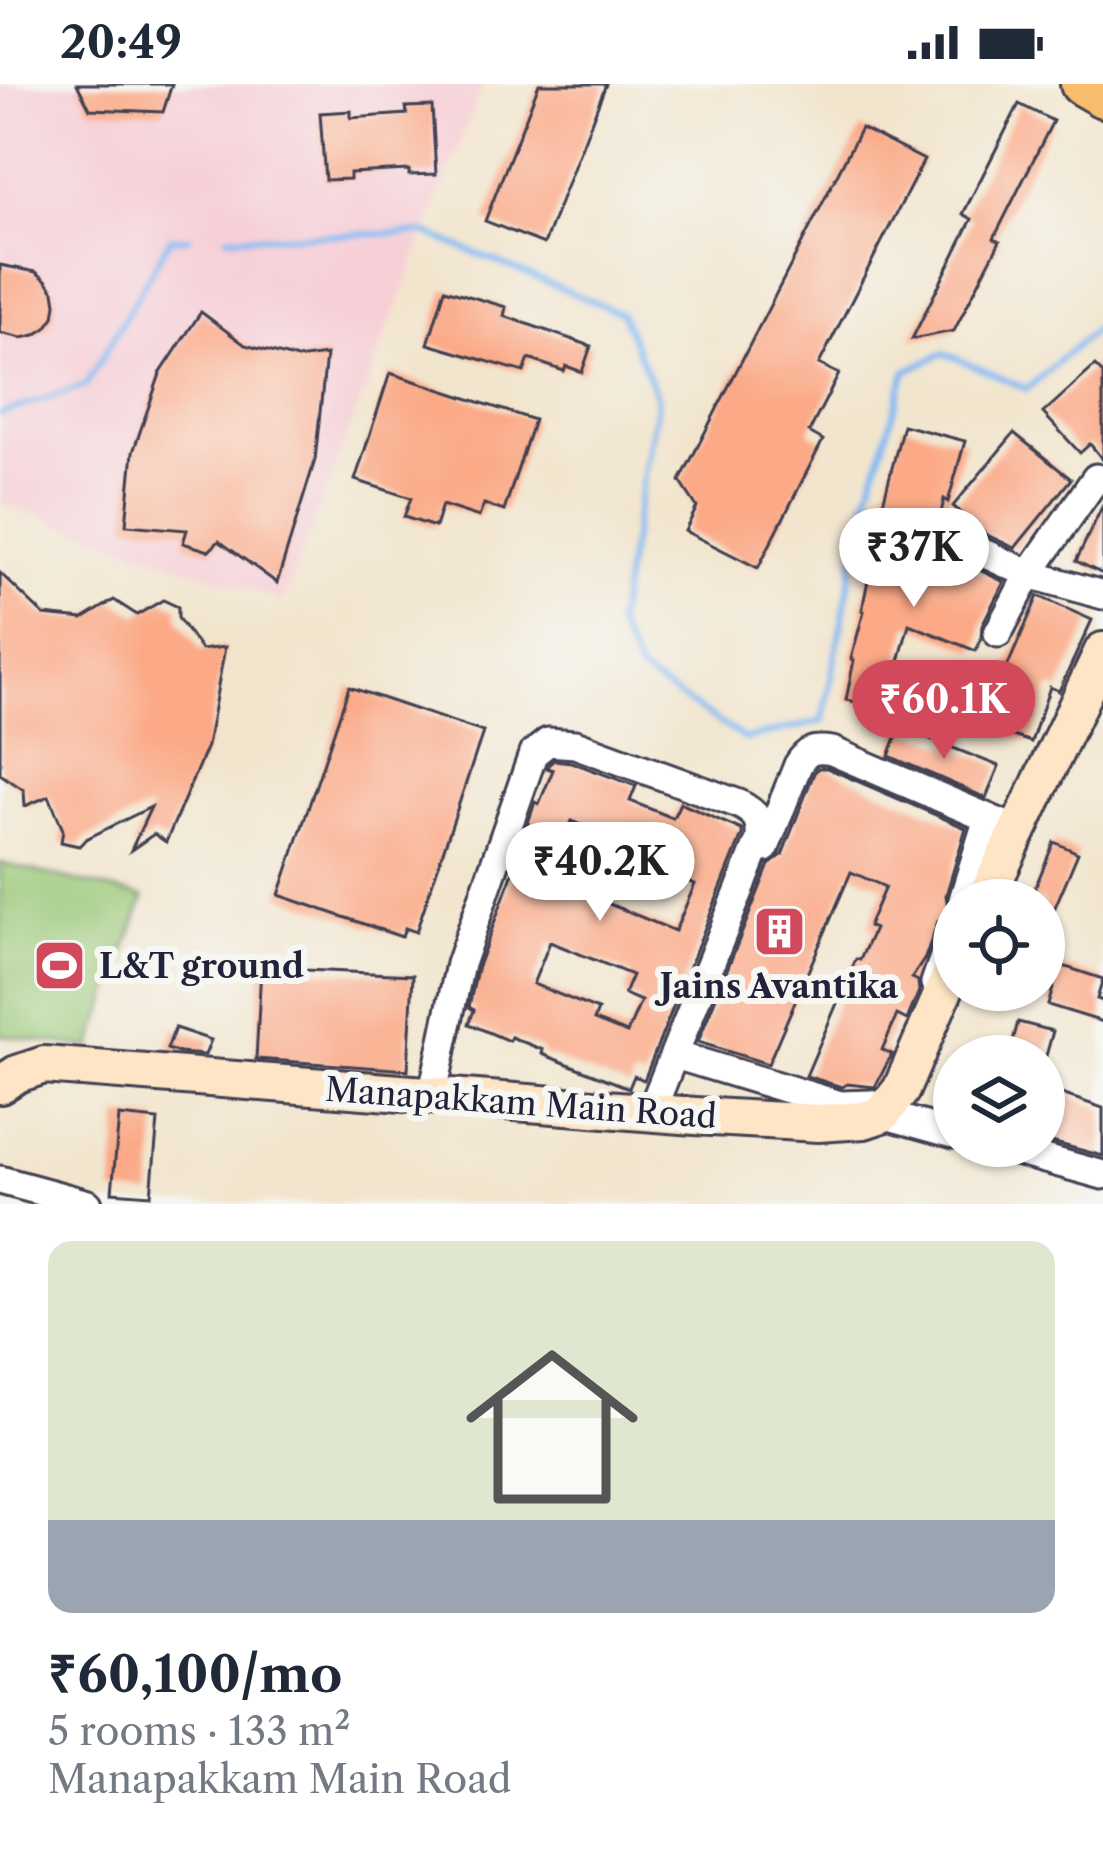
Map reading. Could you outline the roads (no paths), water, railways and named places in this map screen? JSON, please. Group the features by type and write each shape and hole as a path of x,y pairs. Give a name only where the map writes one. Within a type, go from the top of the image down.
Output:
{"main road":[{"path":"1082,84 1103,96"},
{"path":"990,879 1002,824 1098,674"},
{"path":"882,1114 901,1090 935,1011"},
{"name":"Manapakkam Main Road","path":"0,1084 44,1065 818,1123 882,1114"}],"street":[{"path":"998,633 1029,574 1096,478"},
{"path":"944,535 1029,574 1103,595"},
{"path":"433,1097 460,964 533,754 548,742 575,744 739,804 754,812 761,824 760,839 658,1113"},
{"path":"658,1113 685,1058 805,754 815,748 832,751 1002,824 974,879"},
{"path":"685,1058 840,1106 880,1102 933,985"},
{"path":"882,1114 933,1128"},
{"path":"1065,1165 1103,1175"},
{"path":"0,1180 88,1204"}],"waterway":[{"path":"227,237 426,233 621,313 658,399 616,625 640,672 745,739 823,721 862,516 906,371 944,353 1027,389 1103,322"},
{"path":"0,414 86,385 170,239 189,238"}],"place":[{"name":"Jains Avantika","path":"779,932"},
{"name":"L&T ground","path":"60,966"}]}
